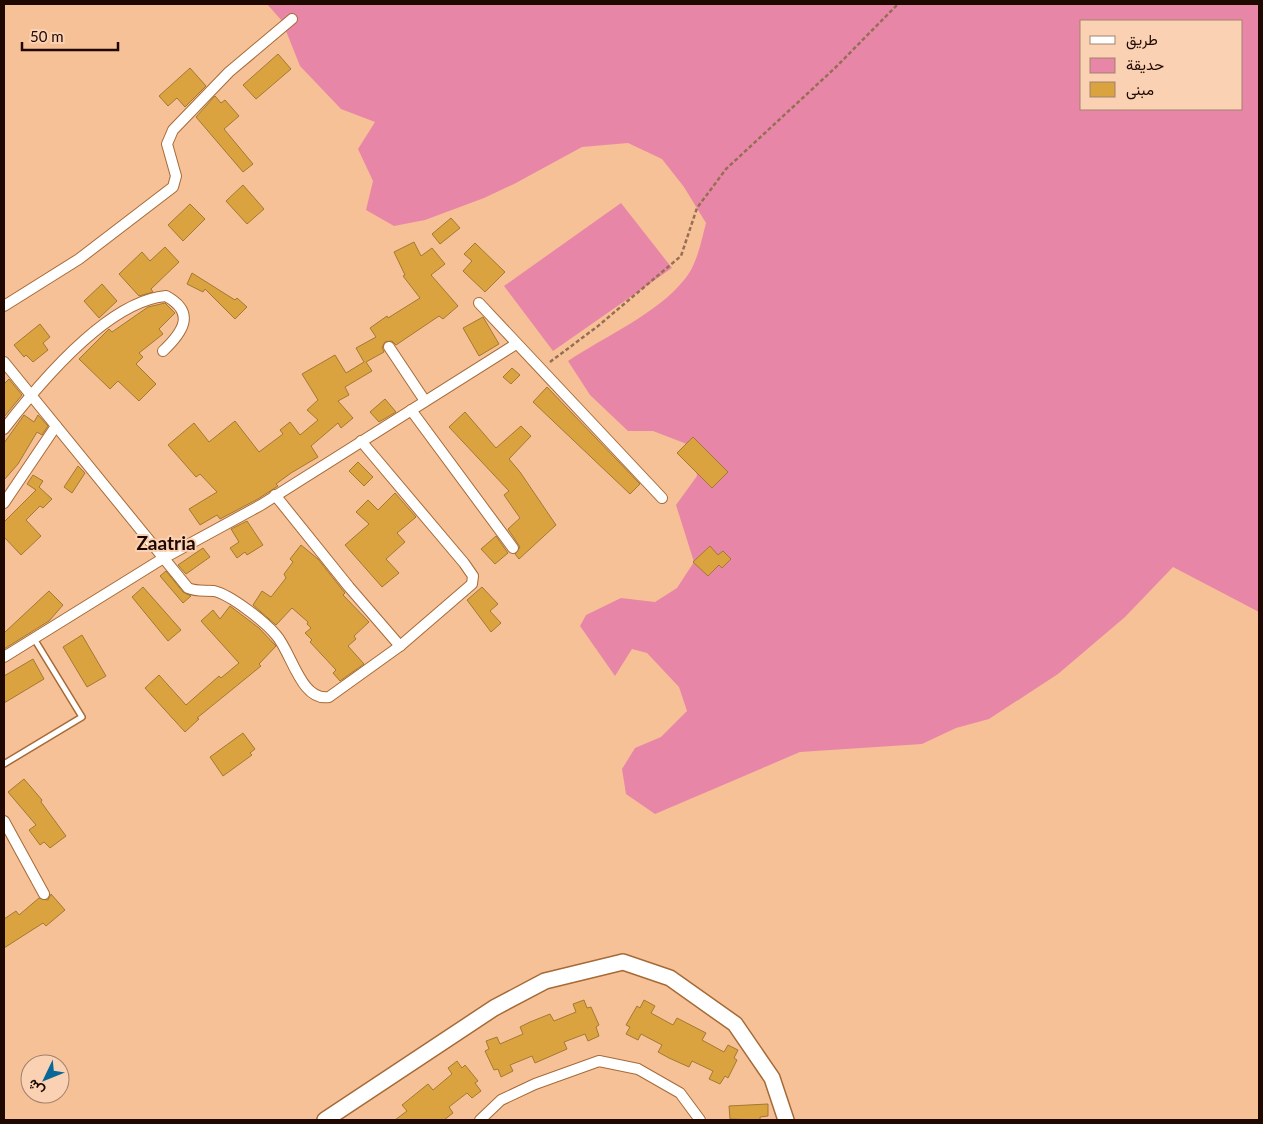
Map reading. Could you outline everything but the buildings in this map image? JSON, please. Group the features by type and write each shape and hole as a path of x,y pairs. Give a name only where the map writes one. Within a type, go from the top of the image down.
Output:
{"street":[{"path":"4,306 79,259 173,187 176,176 167,144 173,130 228,72 292,19"},
{"path":"4,429 30,395 75,348 111,319 148,300 166,296 174,300 181,309 184,320 178,336 162,351"},
{"path":"479,303 662,498"},
{"path":"4,657 162,559 275,495 516,344"},
{"path":"389,347 425,401"},
{"path":"4,362 162,559 188,588 195,591 215,592 232,599 276,634 288,652 304,684 312,695 320,698 329,697 400,646 464,593 472,584 473,576 464,563 361,441"},
{"path":"411,410 513,548"},
{"path":"4,503 56,426"},
{"path":"275,495 349,587 400,646"},
{"path":"4,821 44,894"},
{"path":"326,1120 494,1008 545,981 623,962 670,978 735,1024 772,1078 786,1120"},
{"path":"480,1120 501,1100 535,1084 599,1062 638,1069 680,1093 700,1120"}],"lane":[{"path":"4,764 82,718 33,638"}],"path":[{"path":"540,369 598,326 681,256 697,208 726,169 835,68 898,4"}],"green space":[{"path":"267,4 1259,4 1259,612 1173,567 1125,617 1058,674 989,719 956,728 922,744 800,752 655,814 626,794 622,769 635,748 661,737 687,711 679,687 647,653 632,649 615,676 580,626 586,615 621,598 655,602 677,588 694,562 676,505 697,476 692,446 653,431 628,431 590,395 568,361 630,324 673,292 692,267 706,223 684,187 662,159 628,143 582,147 484,198 425,220 394,226 366,210 373,181 358,149 375,122 341,109 300,66 282,21"},
{"path":"621,203 672,268 553,351 504,286"}],"district":[{"name":"Zaatria","path":"166,543"}]}
